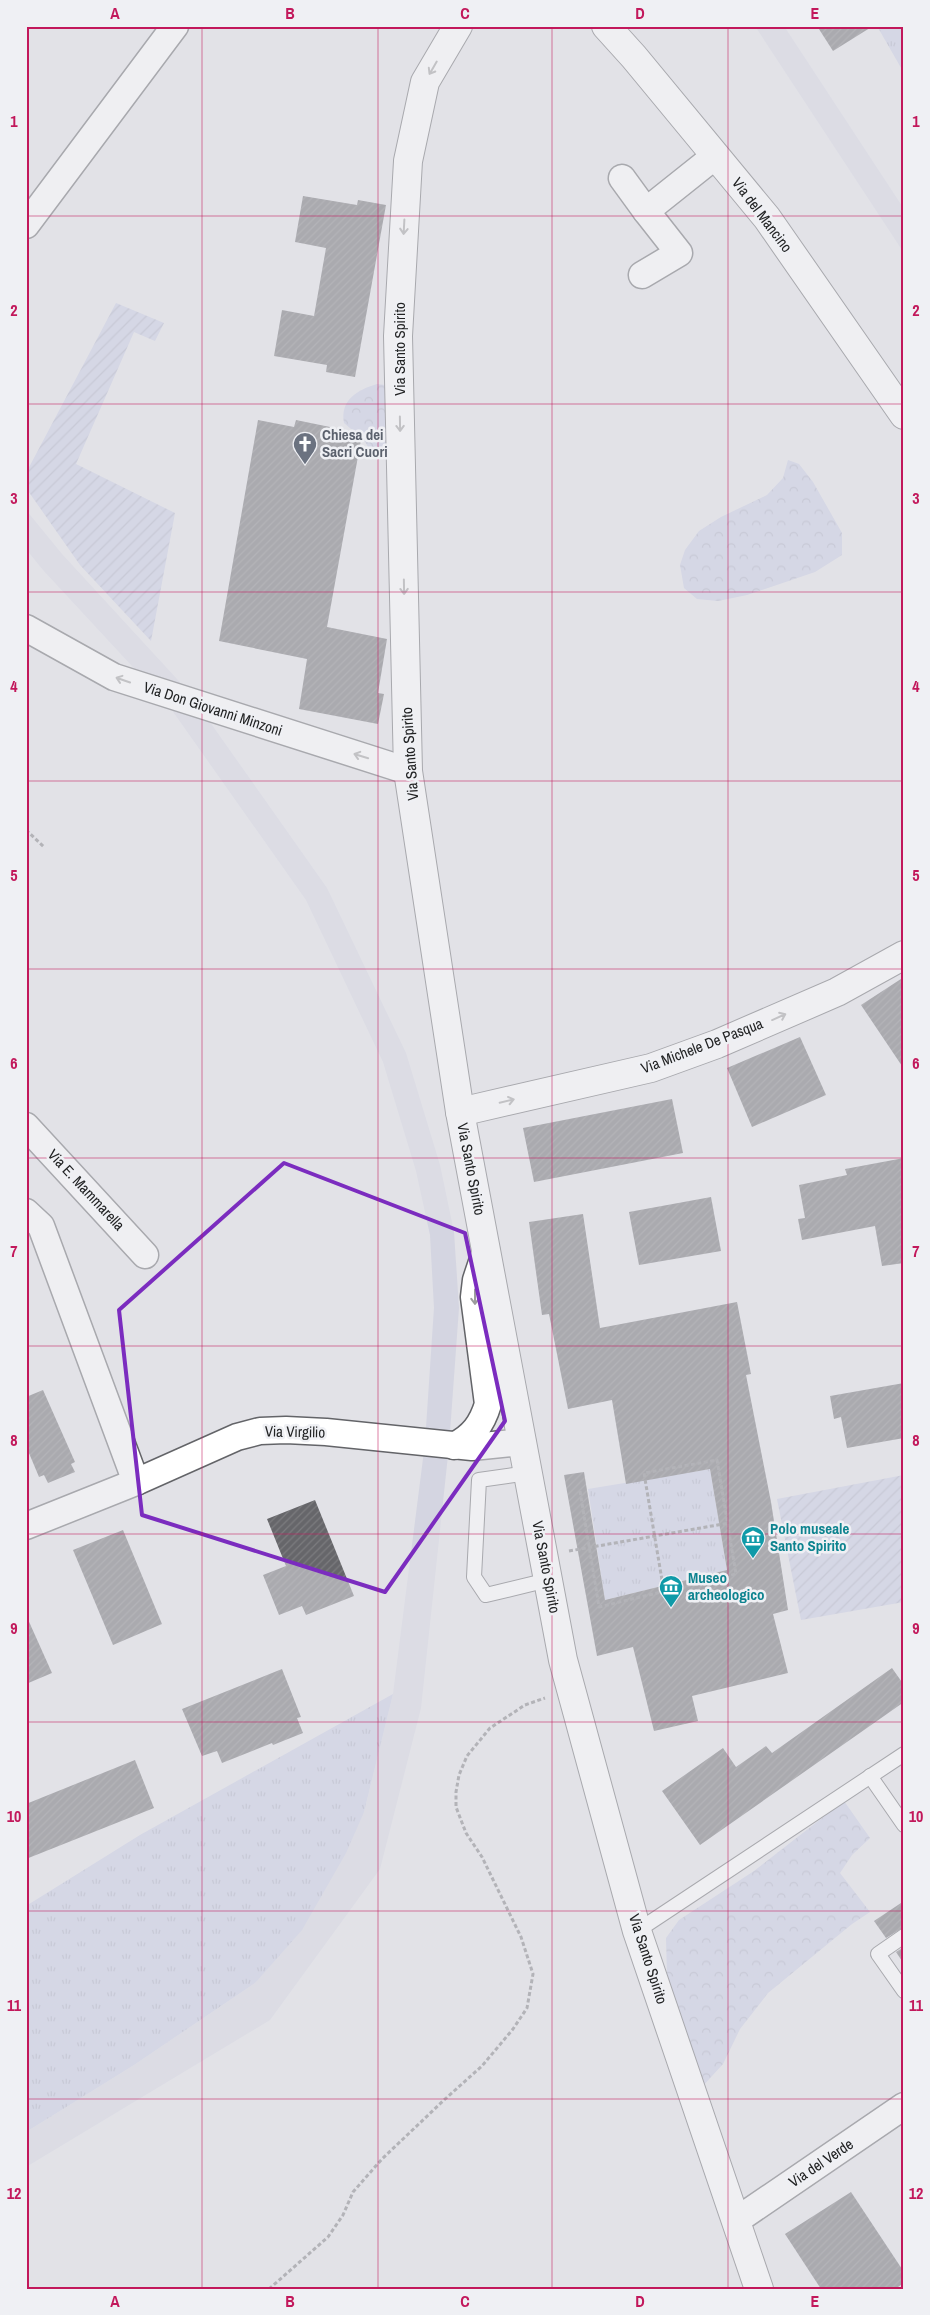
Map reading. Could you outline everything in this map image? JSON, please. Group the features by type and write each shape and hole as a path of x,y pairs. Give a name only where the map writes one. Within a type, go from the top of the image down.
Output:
{"street":[{"path":"26,225 175,26"},
{"name":"Via Santo Spirito","path":"458,26 425,82 408,160 398,336 408,771 460,1112 563,1660 637,1931 759,2289"},
{"name":"Via del Mancino","path":"606,26 634,57 766,218 904,416"},
{"path":"646,211 715,156"},
{"path":"622,178 679,254 642,275"},
{"name":"Via Don Giovanni Minzoni","path":"26,628 114,677 408,771"},
{"name":"Via Michele De Pasqua","path":"460,1112 651,1068 717,1044 837,992 904,955"},
{"name":"Via E. Mammarella","path":"26,1126 145,1255"},
{"path":"26,1212 41,1226 136,1482"},
{"path":"454,1446 467,1439 478,1428 488,1404 474,1297 476,1280 486,1250"},
{"name":"Via Virgilio","path":"26,1526 136,1482 237,1437 260,1431 326,1432 472,1447 522,1442"},
{"name":"Via del Verde","path":"737,2220 904,2106"}],"lane":[{"path":"528,1473 479,1480 474,1577 486,1595 548,1580"},
{"path":"637,1931 904,1754"},
{"path":"870,1776 904,1825"},
{"path":"904,1936 878,1954 904,1991"}],"path":[{"path":"26,830 44,846"},
{"path":"580,1491 599,1607 664,1592 736,1574 717,1460 644,1473 664,1592"},
{"path":"577,1549 729,1523"},
{"path":"269,2289 328,2237 359,2186 382,2159 482,2066 513,2029 527,2008 533,1974 522,1937 482,1857 466,1833 456,1807 456,1792 459,1775 467,1756 490,1728 525,1706 571,1688"}],"highlighted area":[{"path":"284,1163 465,1233 505,1421 385,1592 142,1515 119,1310"}],"shaded area":[{"path":"755,26 784,26 904,209 904,253"},
{"path":"26,510 62,554 188,691 327,888 406,1053 440,1165 454,1232 459,1308 449,1446 421,1708 380,1869 270,2020 26,2167 26,2132 134,2065 255,1983 364,1812 393,1694 425,1443 434,1308 430,1235 416,1171 383,1062 306,900 169,706 43,570 26,549"}],"green space":[{"path":"877,26 904,26 904,73"},
{"path":"116,303 164,323 155,341 134,332 76,464 175,513 151,641 80,565 26,488 26,473"},
{"path":"377,384 385,385 387,455 382,456 370,450 364,440 344,423 343,415 347,402 352,397 363,389"},
{"path":"788,460 799,464 813,482 842,533 842,555 815,572 747,595 718,601 697,599 684,588 680,565 685,550 699,531 721,517 767,495 783,478"},
{"path":"710,1469 727,1570 605,1600 588,1489"},
{"path":"904,1475 904,1602 801,1620 777,1499"},
{"path":"393,1694 364,1812 346,1853 302,1930 255,1983 134,2065 26,2132 26,1906 140,1835"},
{"path":"844,1801 870,1838 852,1855 840,1873 870,1912 852,1924 768,1993 740,2029 723,2064 701,2088 667,1975 666,1938 679,1920 754,1871"}],"building":[{"path":"817,26 873,26 833,51"},
{"path":"303,196 357,205 358,200 386,205 355,377 326,372 327,365 274,356 282,310 314,316 326,248 295,242"},
{"path":"258,420 294,427 296,420 330,427 329,434 361,440 327,627 387,639 378,693 384,694 378,724 299,709 307,659 219,641"},
{"path":"904,977 904,1069 861,1005"},
{"path":"800,1037 826,1095 752,1127 727,1068"},
{"path":"672,1099 683,1153 534,1182 523,1128"},
{"path":"904,1158 904,1263 882,1266 875,1226 802,1240 798,1219 805,1218 799,1185 847,1175 845,1169"},
{"path":"711,1197 721,1251 639,1265 629,1212"},
{"path":"583,1214 600,1328 737,1302 751,1374 746,1375 771,1502 788,1610 773,1614 788,1673 692,1696 698,1721 654,1731 633,1647 597,1656 564,1475 584,1472 605,1600 727,1570 710,1469 626,1484 612,1400 568,1409 549,1314 542,1315 529,1222"},
{"path":"904,1383 904,1438 847,1448 841,1417 834,1419 830,1396"},
{"path":"43,1390 75,1462 71,1464 75,1472 48,1483 44,1475 39,1477 26,1446 26,1397"},
{"path":"315,1500 354,1596 306,1615 302,1606 279,1615 263,1575 286,1566 267,1519"},
{"path":"123,1530 162,1624 113,1645 73,1550"},
{"path":"26,1615 52,1673 26,1684"},
{"path":"892,1668 904,1685 904,1702 700,1845 662,1791 723,1748 736,1767 766,1746 772,1753"},
{"path":"282,1669 301,1717 297,1718 303,1733 222,1763 217,1751 202,1756 182,1709"},
{"path":"135,1760 154,1808 26,1859 26,1804"},
{"path":"904,1901 904,1927 886,1938 874,1921"},
{"path":"904,1947 904,1964 896,1952"},
{"path":"851,2192 904,2272 904,2283 895,2289 821,2289 785,2234"}],"place":[{"name":"Chiesa dei Sacri Cuori","path":"305,465"},
{"name":"Polo museale Santo Spirito","path":"753,1559"},
{"name":"Museo archeologico","path":"671,1608"}]}
